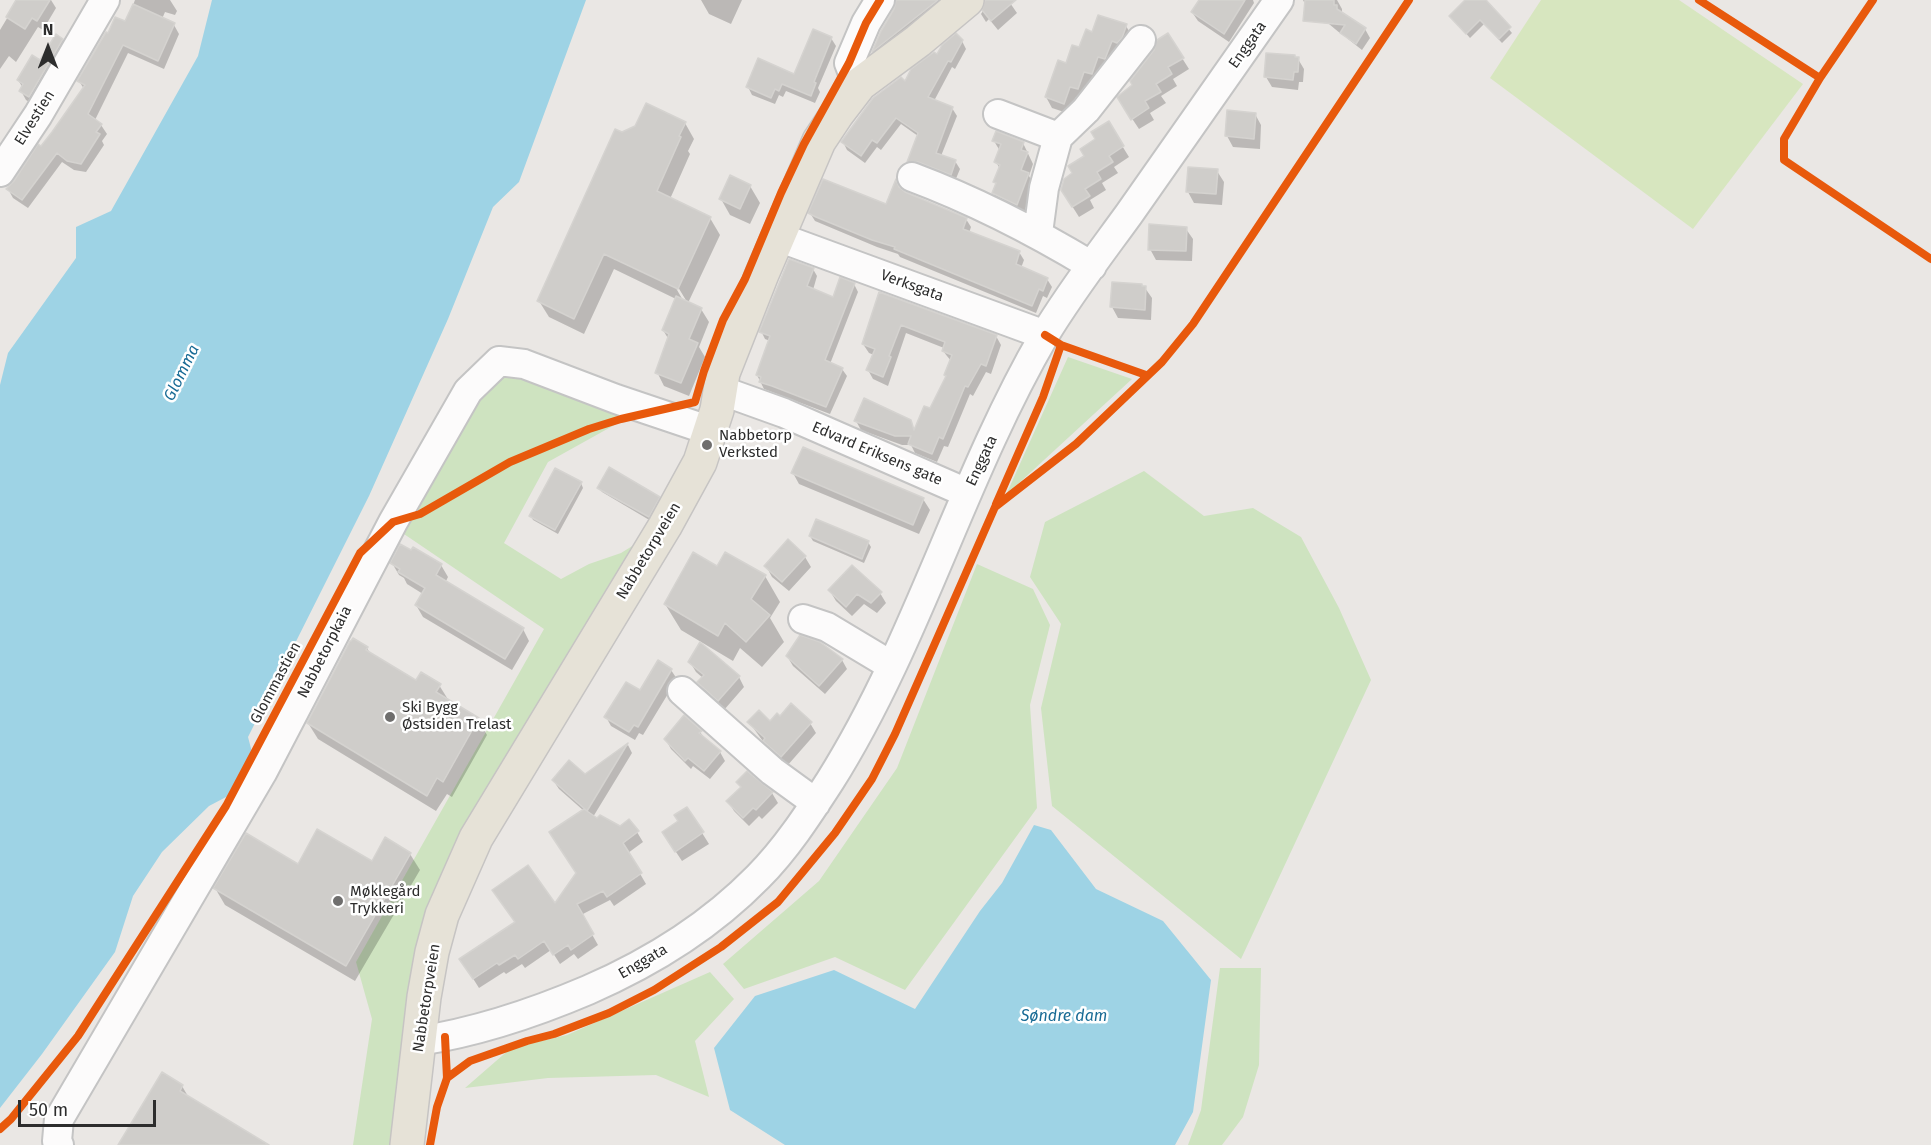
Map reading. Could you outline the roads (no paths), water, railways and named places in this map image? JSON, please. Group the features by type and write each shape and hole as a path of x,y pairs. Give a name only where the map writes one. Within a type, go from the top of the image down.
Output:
{"main road":[{"name":"Nabbetorpveien","path":"407,1145 432,952 442,915 476,838 665,526 700,462 717,410 723,374 819,141 860,84 918,41 967,0"}],"street":[{"name":"Elvestien","path":"0,172 38,115 105,0"},
{"path":"860,84 849,63 866,23 880,0"},
{"name":"Enggata","path":"419,1041 445,1037 512,1019 615,978 692,933 758,877 787,845 816,803 866,719 892,666 967,493 1045,335 1279,0"},
{"path":"1038,233 1044,188 1058,137 1086,110 1141,40"},
{"path":"998,114 1058,137"},
{"path":"912,177 958,194 1038,233 1092,266"},
{"name":"Verksgata","path":"778,237 1045,335"},
{"name":"Nabbetorpkaia","path":"59,1145 57,1141 59,1119 262,773 393,522 468,391 499,361 524,364 616,399 711,431"},
{"name":"Edvard Eriksens gate","path":"720,390 784,413 967,493"},
{"path":"803,619 827,627 892,666"},
{"path":"682,691 772,771 816,803"}],"water":[{"name":"Glomma","path":"212,0 586,0 519,182 493,207 448,319 369,496 248,737 253,756 228,796 209,806 162,852 133,896 115,952 0,1108 0,385 8,353 76,258 76,227 111,211 198,56"},
{"name":"Søndre dam","path":"1034,825 1051,830 1096,889 1163,921 1211,980 1193,1112 1175,1145 785,1145 730,1110 714,1048 755,996 834,970 915,1009 980,911 1002,883"}],"place":[{"name":"Nabbetorp Verksted","path":"707,445"},
{"name":"Ski Bygg Østsiden Trelast","path":"390,717"},
{"name":"Møklegård Trykkeri","path":"338,901"}]}
